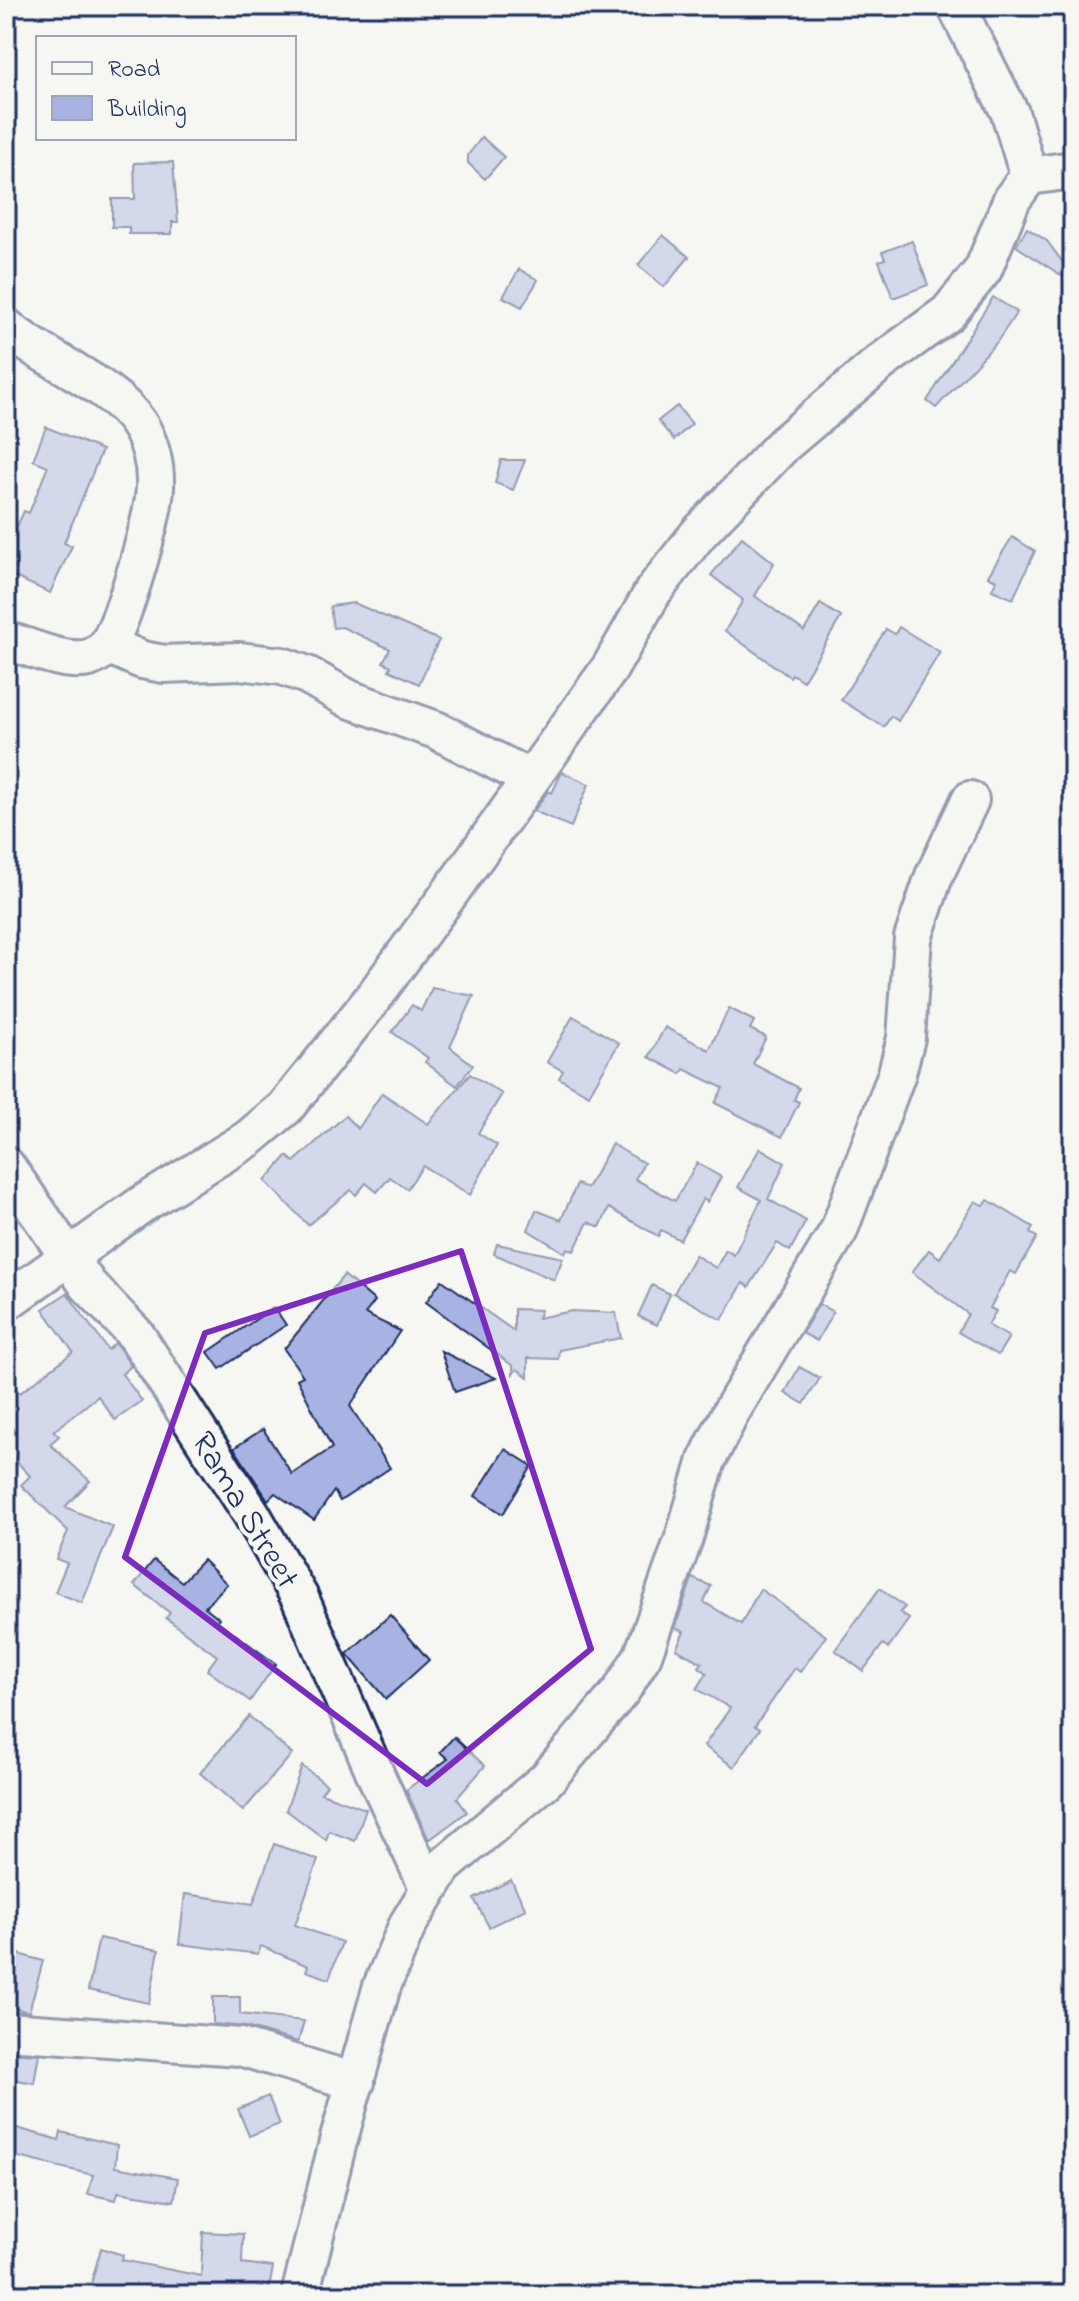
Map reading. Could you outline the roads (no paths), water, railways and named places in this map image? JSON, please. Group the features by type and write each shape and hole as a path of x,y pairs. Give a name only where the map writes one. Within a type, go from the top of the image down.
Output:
{"street":[{"path":"956,6 1010,113 1029,176"},
{"path":"6,1302 141,1205 248,1139 285,1108 370,1002 610,668 654,590 699,533 784,444 881,362 948,313 983,270 1012,199 1029,176 1073,170"},
{"path":"6,327 106,393 137,421 151,451 155,487 142,549 108,645 87,658 72,658 6,640"},
{"path":"108,645 142,660 164,664 239,661 282,666 307,675 349,699 436,730 529,778"},
{"path":"300,2295 382,1986 428,1887 443,1867 546,1780 621,1691 643,1655 684,1538 707,1460 731,1412 839,1230 897,1073 906,1038 913,938 934,876 970,800"},
{"name":"Rama Street","path":"6,1166 88,1285 136,1335 201,1430 300,1598 428,1887"},
{"path":"6,2031 240,2047 356,2082"}]}
